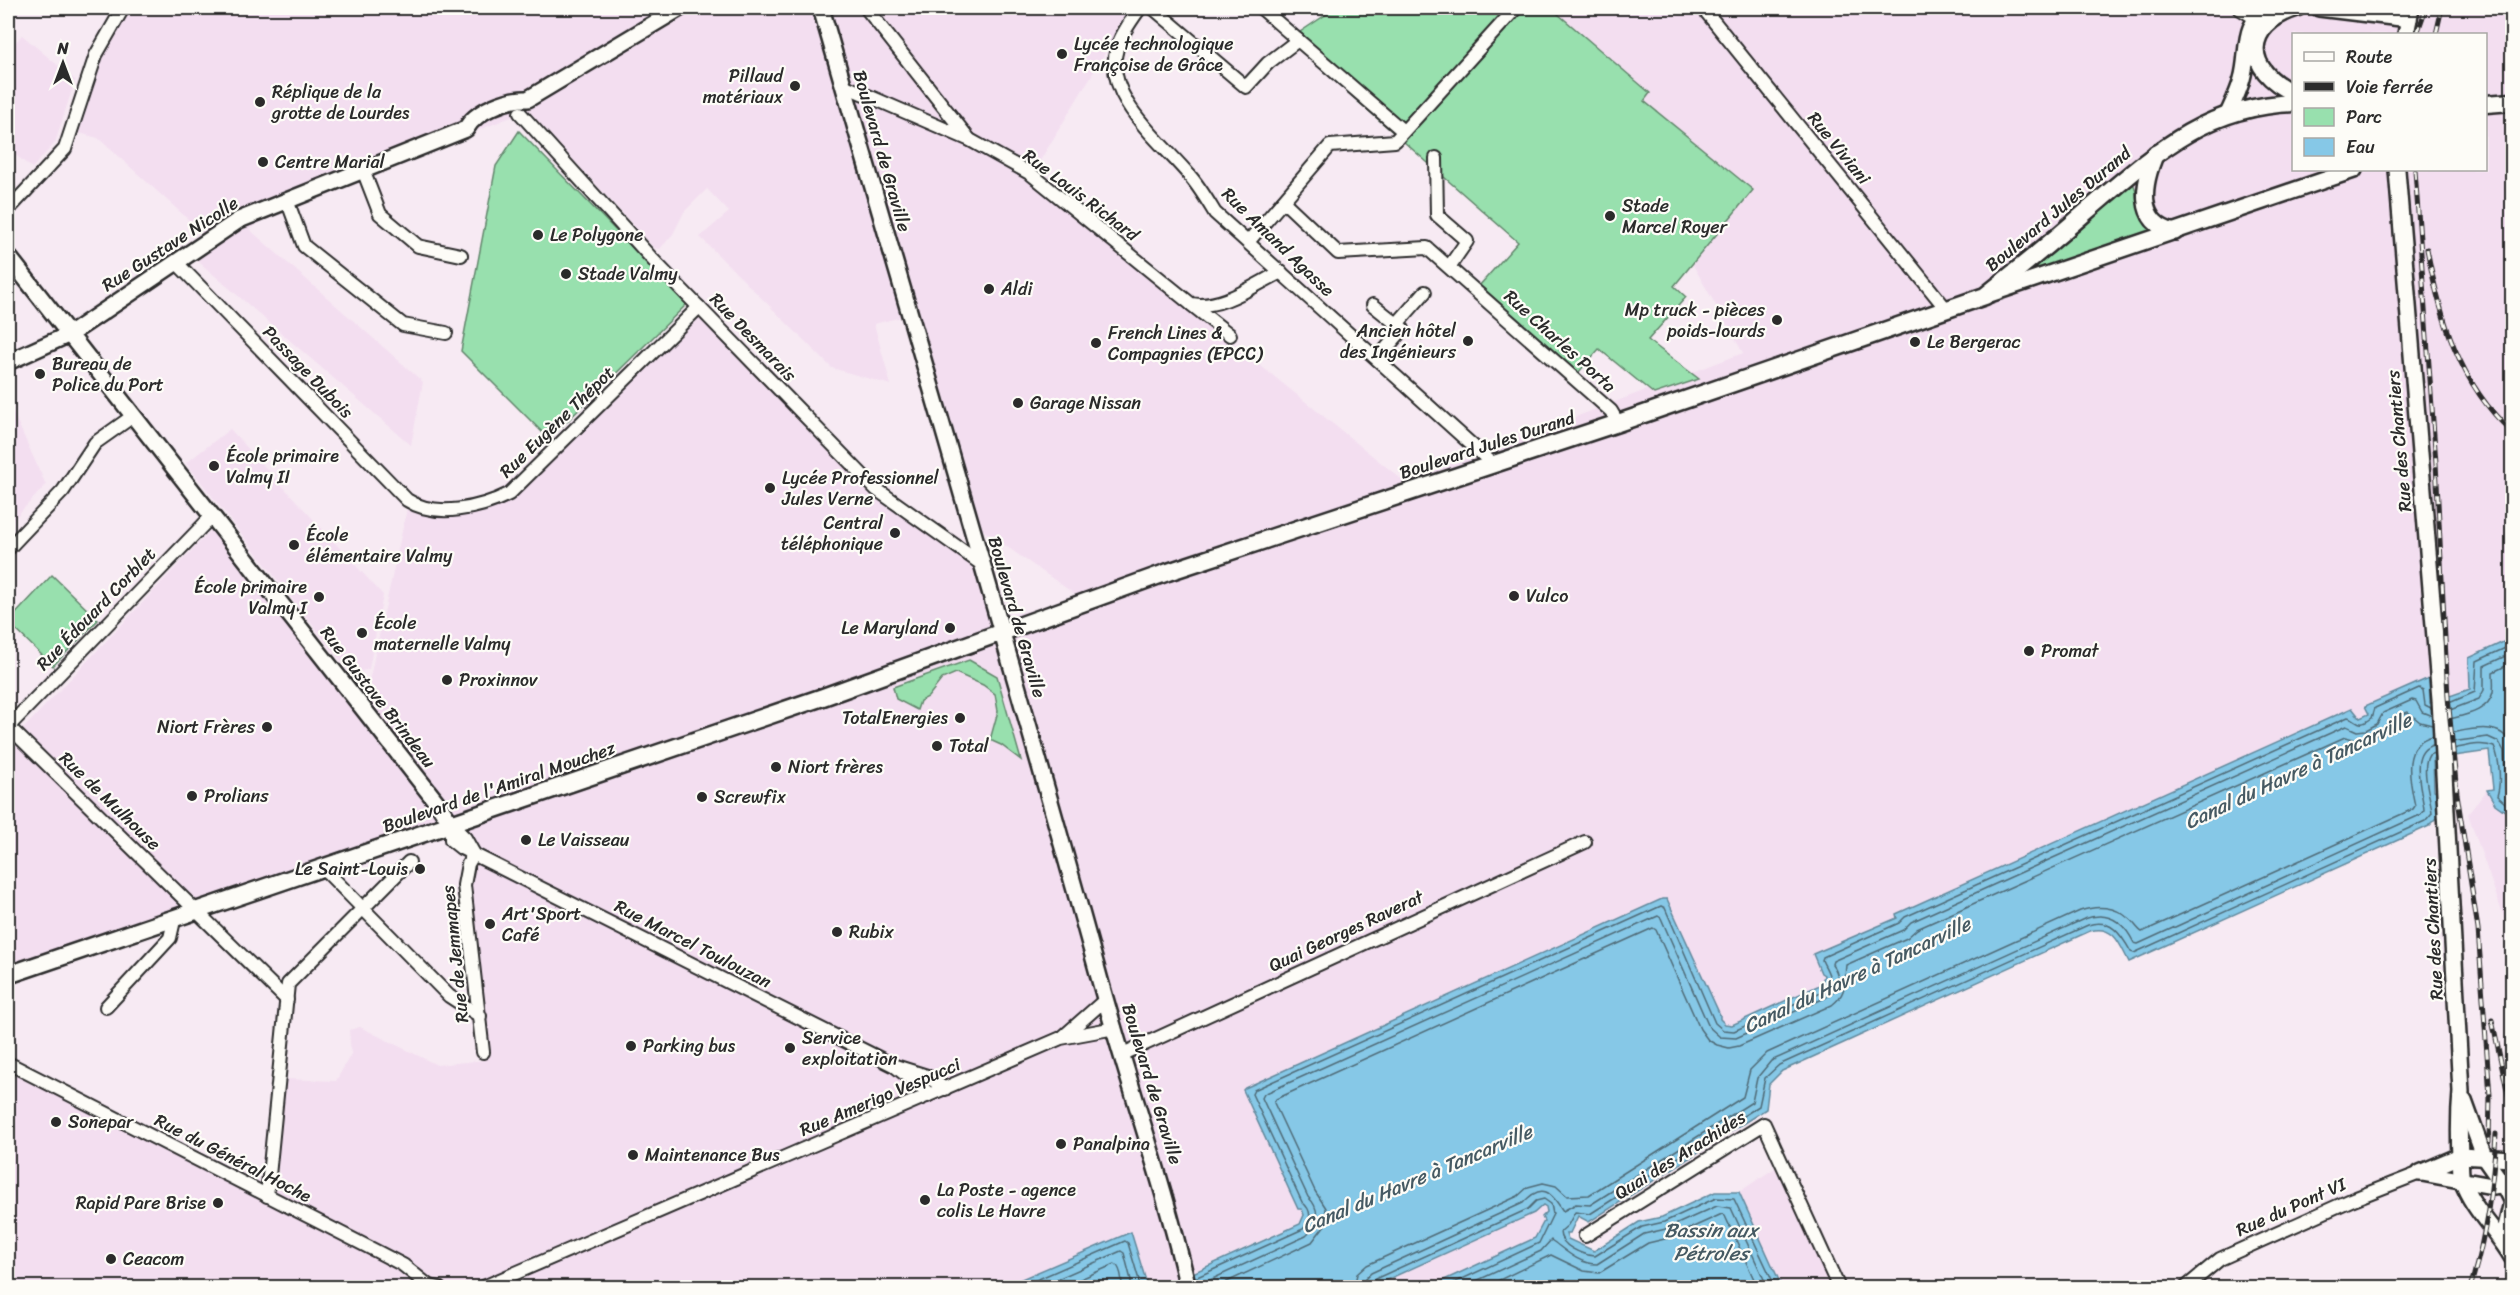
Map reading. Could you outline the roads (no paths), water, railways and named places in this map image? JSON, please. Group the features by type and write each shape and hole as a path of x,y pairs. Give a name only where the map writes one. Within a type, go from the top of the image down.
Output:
{"main road":[{"path":"2487,104 2512,102"},
{"name":"Boulevard Jules Durand","path":"1002,633 1168,572 1618,423 1985,296 2156,152 2198,127 2228,114 2257,107 2292,104"},
{"name":"Boulevard de l'Amiral Mouchez","path":"8,975 172,919 192,906 323,868 823,697 1002,633"}],"street":[{"path":"8,210 65,149 96,56 123,8"},
{"name":"Rue Gustave Nicolle","path":"8,362 70,334 239,219 466,129 471,119 515,99 531,97 680,8"},
{"name":"Boulevard de Graville","path":"820,8 1177,1238 1188,1287"},
{"path":"866,8 970,140"},
{"name":"Rue Amand Agasse","path":"1140,8 1117,48 1116,65 1124,95 1142,124 1191,176 1215,213 1493,464"},
{"path":"1153,8 1246,87 1268,63 1298,40"},
{"path":"1261,8 1403,131"},
{"path":"1248,242 1330,146 1395,141 1516,8"},
{"name":"Rue Viviani","path":"1703,8 1947,310"},
{"path":"2239,8 2260,21"},
{"path":"2228,114 2243,77 2248,33 2271,8"},
{"path":"2260,21 2297,8"},
{"path":"2319,8 2406,13"},
{"path":"2398,33 2406,13"},
{"path":"2406,13 2406,33"},
{"path":"2260,21 2257,56 2262,70 2272,81 2292,92"},
{"name":"Rue Louis Richard","path":"843,85 970,140 1031,174 1230,335"},
{"name":"Rue Desmarais","path":"520,113 699,307 876,489 980,563"},
{"name":"Boulevard Jules Durand","path":"2156,152 2147,173 2144,191 2147,206 2156,223 2166,230 2175,232"},
{"path":"1436,158 1437,215 1467,241 1449,267"},
{"path":"363,170 380,214 418,246 461,255"},
{"name":"Boulevard Jules Durand","path":"1985,296 2351,171"},
{"name":"Rue des Chantiers","path":"2396,173 2444,765 2461,1092 2458,1122 2462,1179 2474,1202 2503,1240 2512,1257"},
{"path":"287,200 304,246 403,325 446,333"},
{"name":"Rue Charles Porta","path":"1283,201 1338,253 1427,248 1611,411 1618,423"},
{"name":"Rue Gustave Brindeau","path":"8,256 438,804 451,824"},
{"name":"Passage Dubois","path":"176,262 407,500 415,505"},
{"path":"1191,304 1210,305 1222,301 1281,272"},
{"path":"1397,324 1425,292"},
{"path":"1373,305 1403,329 1377,359"},
{"name":"Rue Eugène Thépot","path":"415,505 445,509 470,509 509,494 699,307"},
{"path":"8,549 63,491 95,443 133,416"},
{"name":"Rue Édouard Corblet","path":"8,727 211,517"},
{"name":"Rue de Mulhouse","path":"8,727 287,1000"},
{"name":"Rue Marcel Toulouzan","path":"451,824 465,838 474,854 896,1066 927,1076 945,1089"},
{"name":"Quai Georges Raverat","path":"1123,1054 1585,842"},
{"name":"Rue de Jemmapes","path":"474,854 468,864 464,885 483,1052"},
{"path":"267,1196 288,984 409,862"},
{"path":"323,868 450,996 480,1016"},
{"path":"106,1006 170,938 172,919"},
{"name":"Rue Amerigo Vespucci","path":"1061,1038 1106,999"},
{"name":"Rue Amerigo Vespucci","path":"482,1287 1061,1038 1115,1028"},
{"name":"Rue du Général Hoche","path":"8,1063 403,1265 431,1287"},
{"name":"Rue Marcel Toulouzan","path":"896,1066 926,1091 927,1096"},
{"name":"Rue des Chantiers","path":"2461,1092 2472,1129 2485,1159 2508,1185 2512,1202"},
{"name":"Quai des Arachides","path":"1585,1236 1764,1124 1839,1287"},
{"path":"2460,1156 2472,1129"},
{"path":"2420,1173 2460,1156 2512,1159"},
{"path":"2420,1173 2462,1179 2478,1184 2508,1185"},
{"name":"Rue du Pont VI","path":"2185,1287 2220,1259 2351,1200 2420,1173"},
{"path":"2503,1240 2512,1202"}],"water":[{"path":"2512,638 2512,816 2495,804 2487,790 2493,789 2489,751 2433,759 2438,817 2429,826 2129,962 2111,933 2105,930 2090,931 1782,1071 1769,1084 1766,1109 1589,1222 1578,1216 1570,1233 1566,1233 1568,1239 1594,1251 1639,1222 1662,1217 1715,1192 1739,1192 1782,1287 1429,1287 1535,1238 1544,1221 1542,1217 1547,1212 1543,1205 1534,1213 1371,1287 1160,1288 1300,1224 1304,1215 1302,1209 1298,1209 1243,1090 1245,1088 1662,899 1667,899 1720,1019 1725,1024 1732,1025 1822,984 1824,975 1813,954 1897,918 1896,914 2352,708 2360,718 2369,714 2365,706 2429,678 2430,703 2470,689 2469,658"},
{"path":"1131,1232 1146,1281 1145,1287 1003,1287"}],"railway":[{"path":"2417,33 2426,8"},
{"path":"2436,33 2442,8"},
{"path":"2415,171 2436,463 2448,697 2457,794 2478,929 2490,1096 2489,1142"},
{"path":"2427,249 2438,300 2454,348 2478,393 2512,432"},
{"path":"2492,1020 2512,1113"},
{"path":"2470,1288 2488,1211 2496,1134"}],"place":[{"name":"Lycée technologique Françoise de Grâce","path":"1062,54"},
{"name":"Pillaud matériaux","path":"795,86"},
{"name":"Réplique de la grotte de Lourdes","path":"260,102"},
{"name":"Centre Marial","path":"263,162"},
{"name":"Stade Marcel Royer","path":"1610,216"},
{"name":"Le Polygone","path":"538,235"},
{"name":"Stade Valmy","path":"566,274"},
{"name":"Aldi","path":"989,289"},
{"name":"Mp truck - pièces poids-lourds","path":"1777,320"},
{"name":"Ancien hôtel des Ingénieurs","path":"1468,341"},
{"name":"Le Bergerac","path":"1915,342"},
{"name":"French Lines & Compagnies (EPCC)","path":"1096,343"},
{"name":"Bureau de Police du Port","path":"40,374"},
{"name":"Garage Nissan","path":"1018,403"},
{"name":"École primaire Valmy II","path":"214,466"},
{"name":"Lycée Professionnel Jules Verne","path":"770,488"},
{"name":"Central téléphonique","path":"895,533"},
{"name":"École élémentaire Valmy","path":"294,545"},
{"name":"Vulco","path":"1514,596"},
{"name":"École primaire Valmy I","path":"319,597"},
{"name":"Le Maryland","path":"950,628"},
{"name":"École maternelle Valmy","path":"362,633"},
{"name":"Promat","path":"2029,651"},
{"name":"Proxinnov","path":"447,680"},
{"name":"TotalEnergies","path":"960,718"},
{"name":"Niort Frères","path":"267,727"},
{"name":"Total","path":"937,746"},
{"name":"Niort frères","path":"776,767"},
{"name":"Prolians","path":"192,796"},
{"name":"Screwfix","path":"702,797"},
{"name":"Le Vaisseau","path":"526,840"},
{"name":"Le Saint-Louis","path":"420,869"},
{"name":"Art'Sport Café","path":"490,924"},
{"name":"Rubix","path":"837,932"},
{"name":"Parking bus","path":"631,1046"},
{"name":"Service exploitation","path":"790,1048"},
{"name":"Sonepar","path":"56,1122"},
{"name":"Panalpina","path":"1061,1144"},
{"name":"Maintenance Bus","path":"633,1155"},
{"name":"La Poste - agence colis Le Havre","path":"925,1200"},
{"name":"Rapid Pare Brise","path":"218,1203"},
{"name":"Ceacom","path":"111,1259"}],"water label":[{"name":"Canal du Havre à Tancarville","path":"2298,771"},
{"name":"Canal du Havre à Tancarville","path":"1857,975"},
{"name":"Canal du Havre à Tancarville","path":"1417,1179"},
{"name":"Bassin aux Pétroles","path":"1711,1242"}]}
